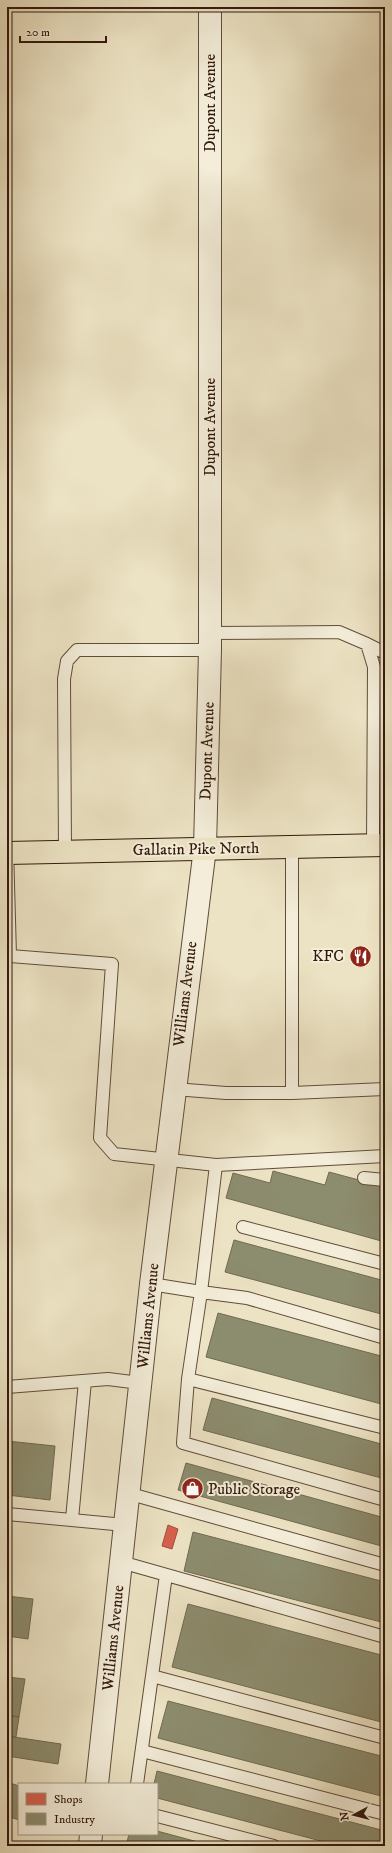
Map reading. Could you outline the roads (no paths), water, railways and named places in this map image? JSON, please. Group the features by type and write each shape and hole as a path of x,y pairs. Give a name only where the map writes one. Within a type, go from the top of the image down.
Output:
{"main road":[{"name":"Gallatin Pike North","path":"7,853 379,845"}],"street":[{"name":"Dupont Avenue","path":"205,848 210,642 210,7"},
{"name":"Williams Avenue","path":"97,1783 127,1493 151,1284 205,848"},
{"path":"90,1846 91,1835"}],"lane":[{"path":"65,852 64,679 67,661 77,650 339,632 385,653"},
{"path":"367,644 374,667 379,845"},
{"path":"7,843 8,956 112,964 100,1138 114,1154 216,1165 385,1156"},
{"path":"292,847 292,1093"},
{"path":"174,1089 226,1093 292,1093 385,1089"},
{"path":"216,1165 201,1292 188,1379 183,1443 385,1500"},
{"path":"364,1178 385,1180"},
{"path":"243,1227 385,1264"},
{"path":"151,1284 247,1298 385,1338"},
{"path":"7,1387 108,1379 140,1383"},
{"path":"188,1379 385,1428"},
{"path":"72,1518 85,1381"},
{"path":"127,1493 385,1565"},
{"path":"7,1514 72,1518 125,1524"},
{"path":"121,1562 385,1638"},
{"path":"137,1783 166,1575"},
{"path":"152,1676 385,1738"},
{"path":"142,1751 385,1814"},
{"path":"158,1816 274,1846"}],"place":[{"name":"KFC","path":"360,956"},
{"name":"Public Storage","path":"193,1489"}]}
